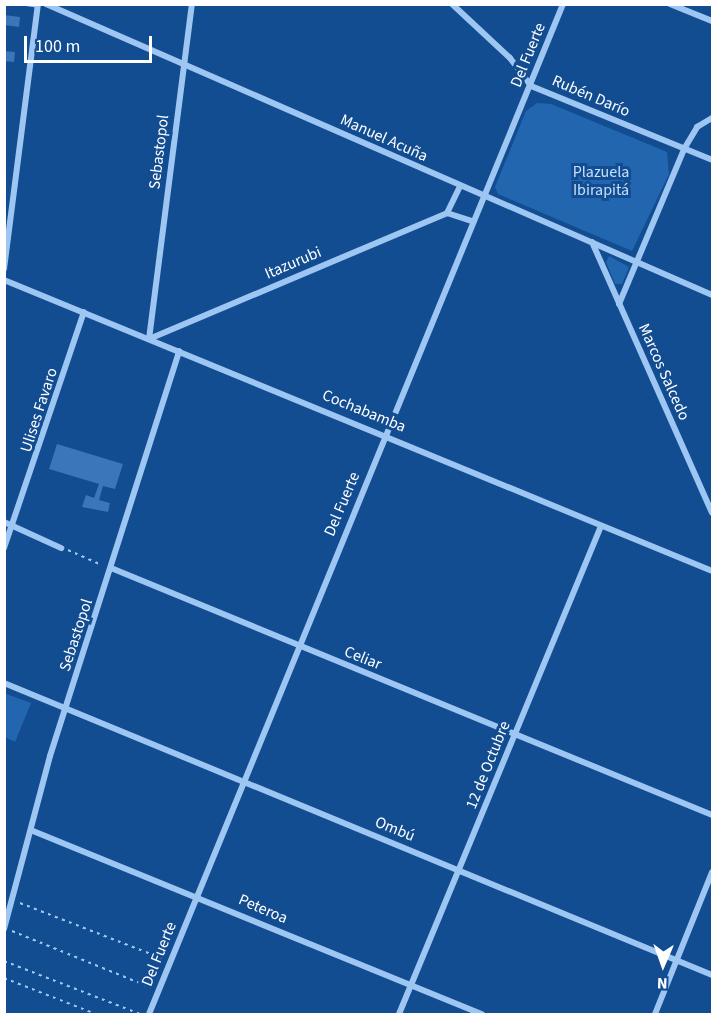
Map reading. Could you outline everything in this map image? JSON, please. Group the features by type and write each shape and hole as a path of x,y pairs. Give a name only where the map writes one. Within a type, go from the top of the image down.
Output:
{"street":[{"name":"Manuel Acuña","path":"46,4 712,295"},
{"name":"Sebastopol","path":"149,339 192,4"},
{"name":"Rubén Darío","path":"452,4 510,58 531,86 712,160"},
{"name":"Del Fuerte","path":"148,1014 563,4"},
{"path":"670,4 712,21"},
{"path":"4,269 38,5"},
{"path":"619,305 684,149 697,127 712,118"},
{"path":"460,186 447,213 474,222"},
{"name":"Itazurubi","path":"149,339 447,213"},
{"name":"Marcos Salcedo","path":"592,242 712,513"},
{"name":"Cochabamba","path":"4,280 386,435 712,571"},
{"name":"Ulises Favaro","path":"4,548 14,526 84,312"},
{"name":"Sebastopol","path":"5,929 67,708 179,351"},
{"path":"4,522 61,548"},
{"name":"12 de Octubre","path":"399,1014 601,526"},
{"name":"Celiar","path":"111,568 712,815"},
{"name":"Ombú","path":"4,683 712,975"},
{"name":"Peteroa","path":"33,831 482,1014"},
{"path":"655,1014 712,872"}],"lane":[{"path":"26,4 38,5"}],"path":[{"path":"61,548 111,568"},
{"path":"13,900 170,962"},
{"path":"5,929 158,991"},
{"path":"4,962 140,1014"},
{"path":"4,978 96,1014"}],"green space":[{"name":"Plazuela Ibirapitá","path":"537,103 551,104 667,152 669,174 632,251 498,194 495,187 526,111"},
{"path":"609,256 629,267 622,284 615,284 606,262"},
{"path":"4,693 31,703 15,742 5,737"}],"building":[{"path":"4,15 20,17 19,27 4,25"},
{"path":"4,51 15,52 14,62 4,61"},
{"path":"57,444 123,464 115,489 103,486 99,500 110,503 108,512 82,507 86,495 94,498 99,484 49,469"}]}
